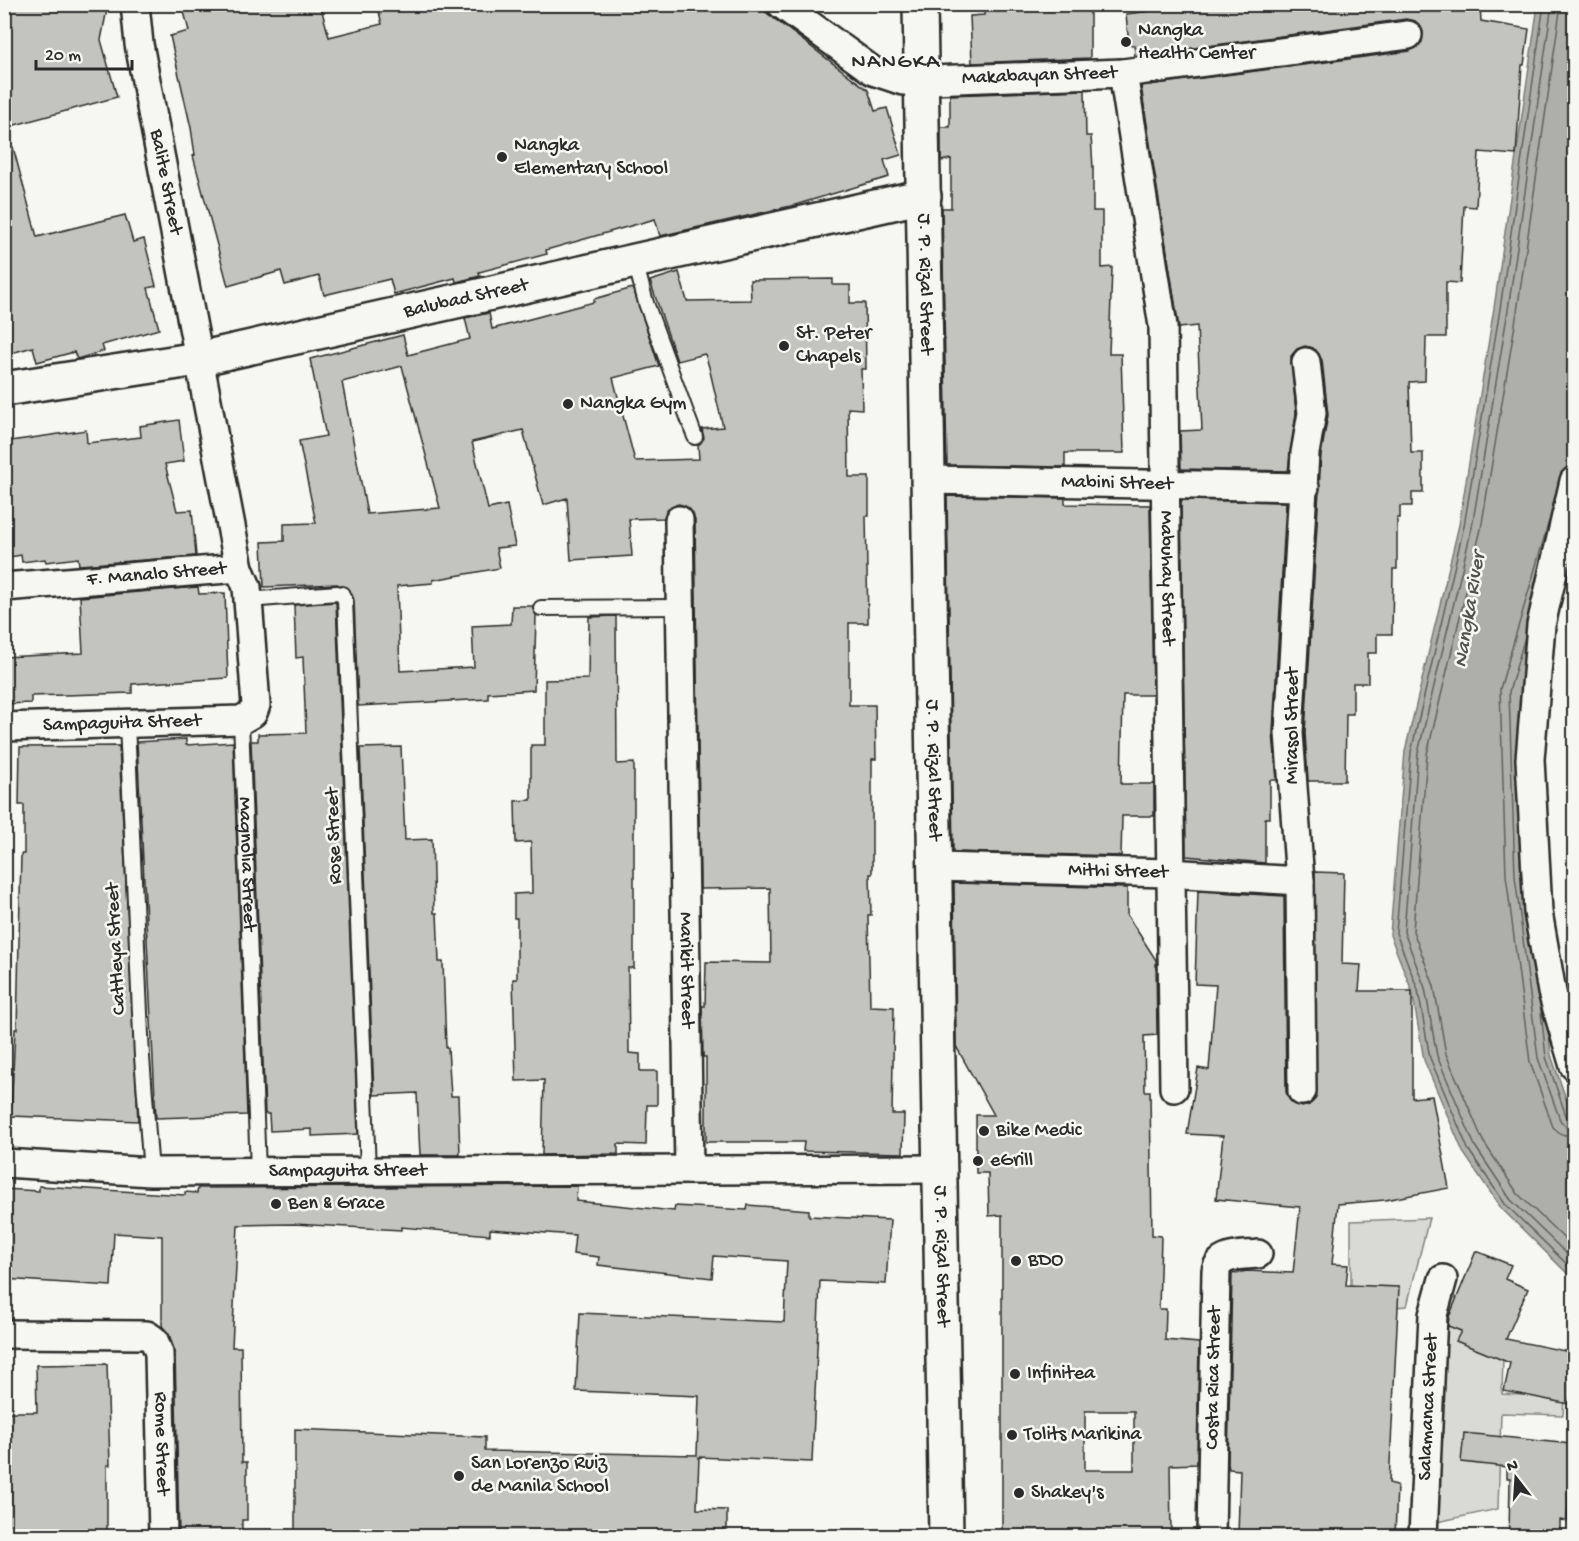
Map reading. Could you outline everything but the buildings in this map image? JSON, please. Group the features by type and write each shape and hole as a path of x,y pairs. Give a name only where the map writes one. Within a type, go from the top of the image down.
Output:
{"main road":[{"name":"J. P. Rizal Street","path":"920,4 946,1536"},
{"name":"Balubad Street","path":"4,389 198,359 924,196"}],"street":[{"name":"Balite Street","path":"135,4 139,44 198,359"},
{"name":"Makabayan Street","path":"781,4 873,71 894,80 921,82 1123,73 1408,35"},
{"name":"Mabuhay Street","path":"1123,73 1163,326 1167,485 1169,873 1174,1088"},
{"name":"F. Manalo Street","path":"4,587 239,568 198,359"},
{"name":"Mirasol Street","path":"1302,1091 1300,881 1289,733 1305,487 1305,453 1312,413 1306,362"},
{"name":"Mabini Street","path":"928,480 1305,487"},
{"path":"1575,481 1541,626 1530,759 1538,912 1552,992 1575,1066"},
{"name":"Marikit Street","path":"679,520 689,1170"},
{"path":"239,568 247,587 257,698 253,713 241,720"},
{"name":"Sampaguita Street","path":"4,727 241,720"},
{"name":"Mithi Street","path":"935,867 1169,873 1300,881"},
{"name":"Sampaguita Street","path":"4,1163 151,1172 689,1170"},
{"path":"689,1170 940,1169"},
{"name":"Costa Rica Street","path":"1211,1536 1217,1264 1223,1259 1258,1254"},
{"name":"Salamanca Street","path":"1423,1536 1433,1315 1443,1279"},
{"name":"Rome Street","path":"4,1334 147,1335 154,1340 159,1353 163,1536"}],"lane":[{"path":"635,261 646,303 695,437"},
{"name":"Rose Street","path":"248,600 337,593 342,594 345,600 368,1170"},
{"path":"541,608 681,607"},
{"name":"Magnolia Street","path":"241,720 258,1171"},
{"name":"Cattleya Street","path":"127,724 142,1058 151,1172"}],"shaded area":[{"path":"1429,1218 1407,1306 1351,1310 1351,1221"},
{"path":"1453,1297 1504,1319 1502,1394 1564,1397 1563,1415 1501,1413 1498,1509 1437,1522 1444,1319"}],"water":[{"name":"Nangka River","path":"1538,5 1574,5 1574,515 1522,692 1551,1055 1574,1122 1574,1280 1501,1208 1463,1152 1424,1060 1412,991 1390,935 1405,751 1459,525 1494,308"}],"place":[{"name":"Nangka Health Center","path":"1126,42"},
{"name":"Nangka Elementary School","path":"502,157"},
{"name":"St. Peter Chapels","path":"784,346"},
{"name":"Nangka Gym","path":"568,404"},
{"name":"Bike Medic","path":"984,1131"},
{"name":"eGrill","path":"978,1161"},
{"name":"Ben & Grace","path":"276,1204"},
{"name":"BDO","path":"1016,1261"},
{"name":"Infinitea","path":"1015,1374"},
{"name":"Tolits Marikina","path":"1012,1435"},
{"name":"San Lorenzo Ruiz de Manila School","path":"459,1476"},
{"name":"Shakey's","path":"1019,1493"}],"district":[{"name":"NANGKA","path":"896,63"}]}
